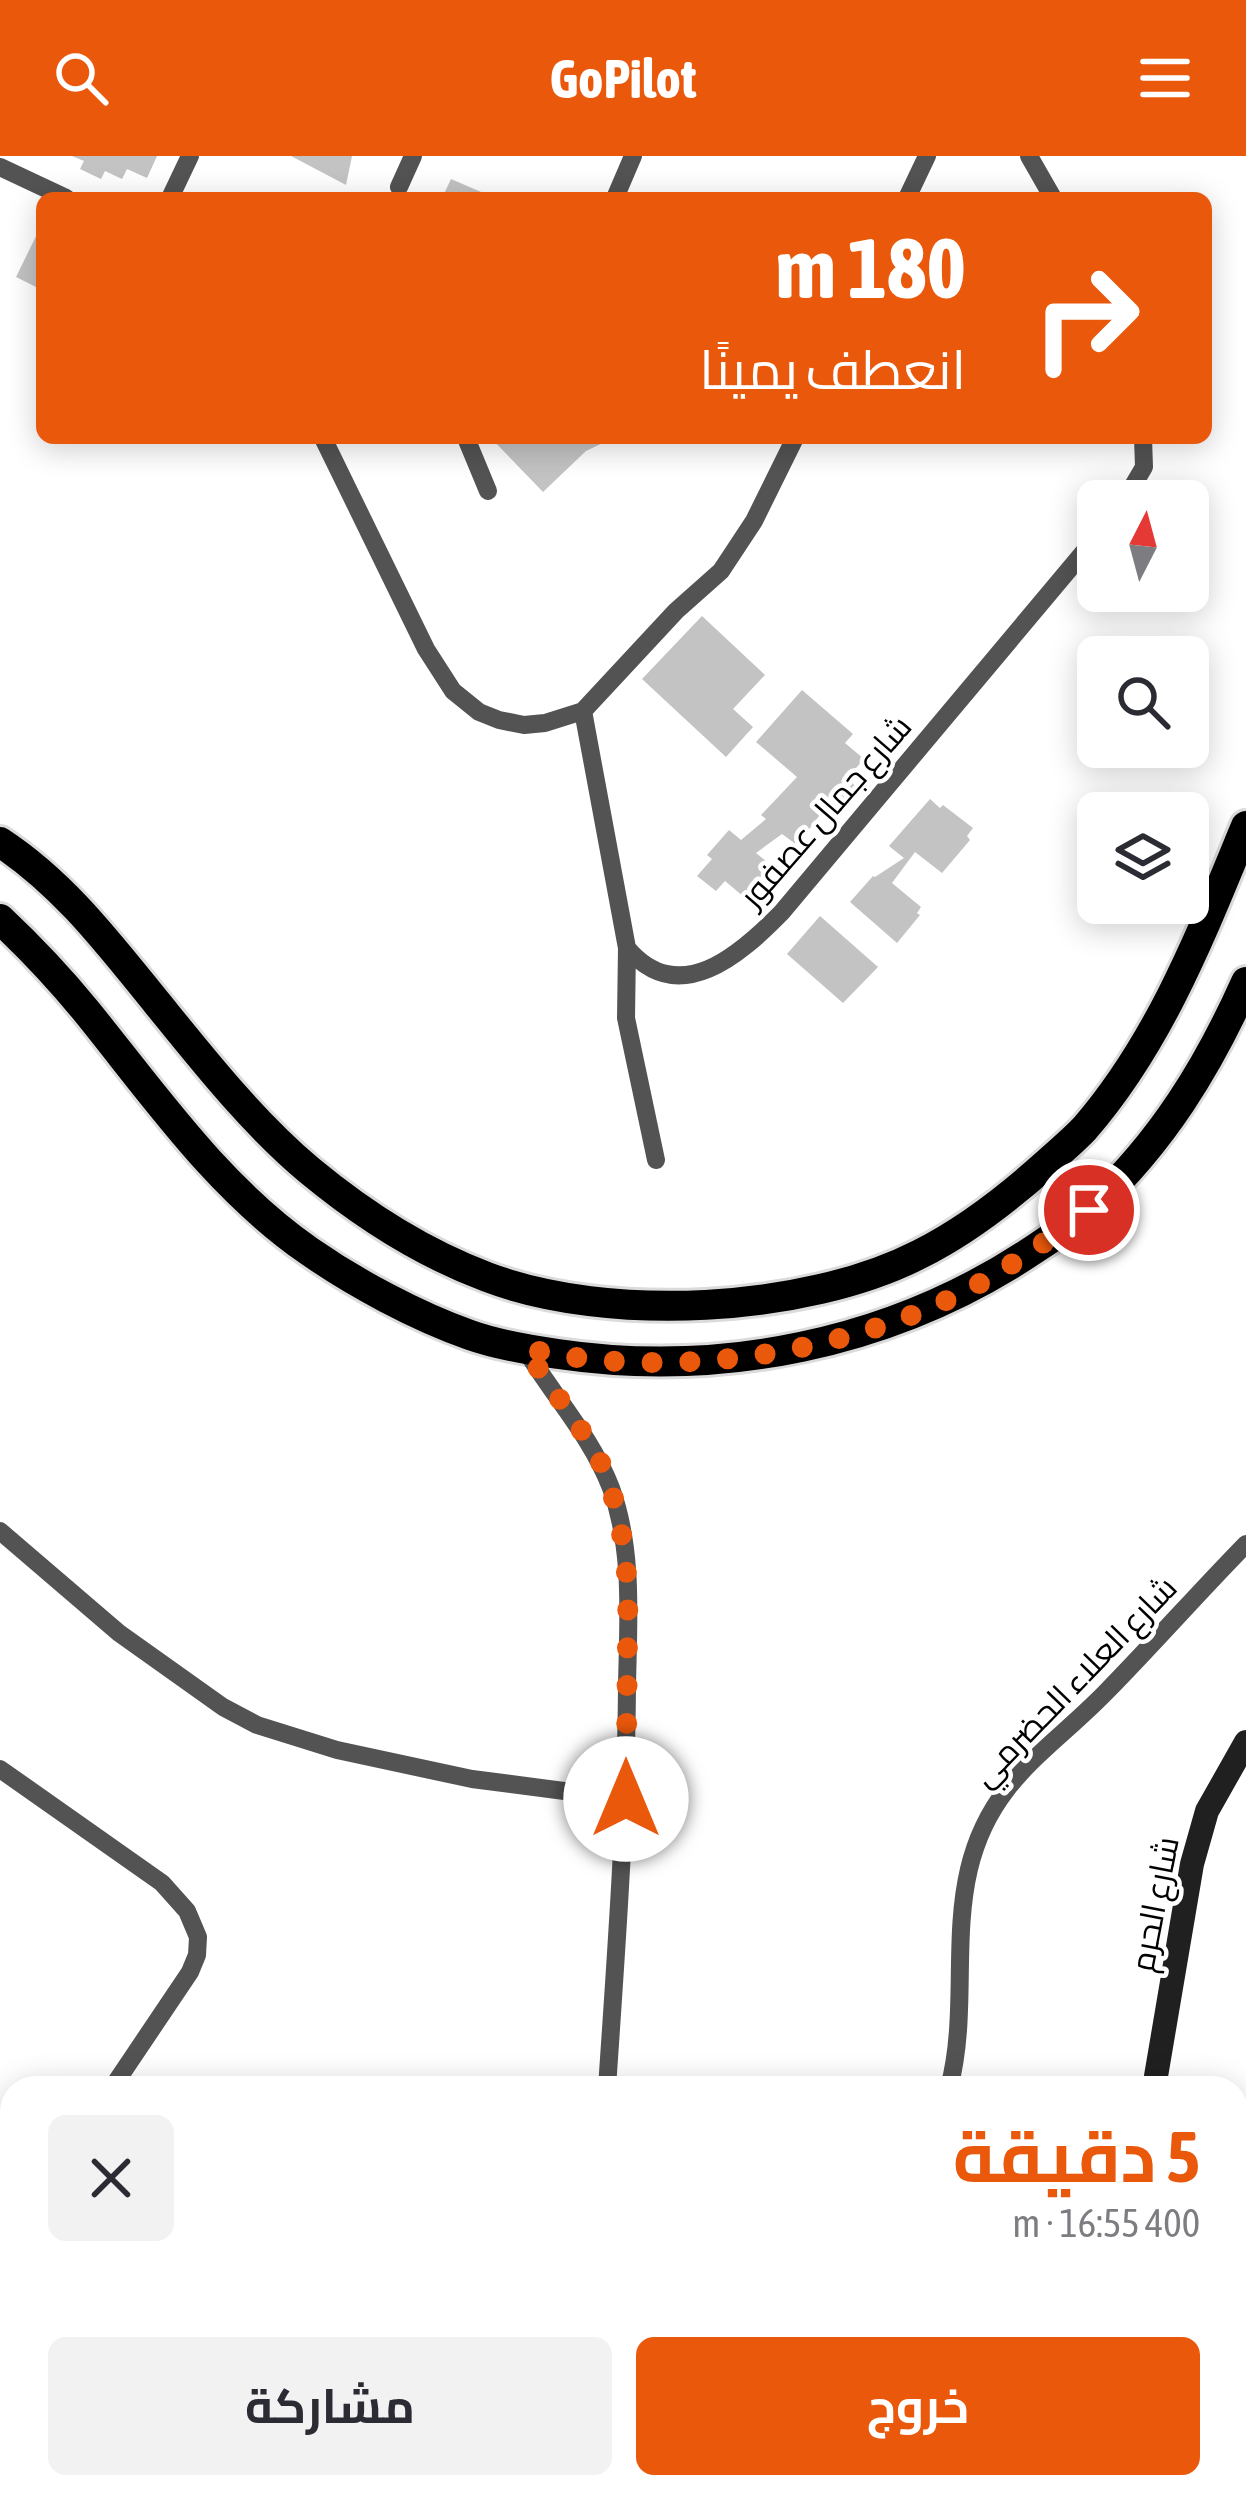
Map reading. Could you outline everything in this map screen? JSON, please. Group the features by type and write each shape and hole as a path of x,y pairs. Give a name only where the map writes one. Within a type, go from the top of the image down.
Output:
{"main road":[{"path":"0,842 65,894 259,1121 308,1169 375,1219 488,1278 584,1300 654,1306 785,1297 868,1275 919,1256 1014,1192 1081,1132 1155,1029 1180,983 1246,826"},
{"path":"0,919 83,1008 205,1159 276,1226 329,1264 470,1335 600,1360 739,1359 862,1332 961,1293 1053,1237 1122,1178 1172,1119 1200,1076 1246,982"}],"street":[{"path":"173,192 190,156"},
{"path":"399,187 412,156"},
{"path":"617,192 632,156"},
{"path":"911,192 927,156"},
{"path":"1029,156 1050,192"},
{"path":"0,167 53,192"},
{"path":"326,444 426,649 453,691 478,712 512,724 545,723 583,711 676,611 721,571 754,521 792,444"},
{"path":"468,444 488,491"},
{"path":"1136,480 1144,467 1143,444"},
{"name":"شارع جمال عصفور","path":"627,948 639,962 675,977 708,970 764,931 1077,560"},
{"path":"583,711 627,948 626,1018 656,1160"},
{"path":"525,1349 602,1465 619,1514 628,1585 626,1799 609,2076"},
{"path":"0,1531 119,1633 257,1726 337,1750 472,1779 626,1799"},
{"name":"شارع العلاء الحضرمي","path":"953,2076 962,1913 969,1868 985,1820 1024,1768 1096,1702 1246,1544"},
{"name":"شارع الحرم","path":"1156,2076 1192,1864 1208,1811 1246,1742"},
{"path":"0,1769 162,1883 188,1911 197,1937 197,1955 120,2076"}],"building":[{"path":"72,156 157,156 147,178 127,169 122,179 105,171 101,179 80,169 84,161"},
{"path":"291,156 352,156 346,185"},
{"path":"451,179 481,192 445,192"},
{"path":"36,236 36,287 16,277"},
{"path":"497,444 601,444 586,451 543,492"},
{"path":"702,616 765,675 733,709 753,727 726,757 642,679"},
{"path":"802,690 853,734 845,743 864,759 849,776 855,787 842,801 835,795 797,845 782,834 756,853 771,865 744,897 725,881 716,891 697,876 712,859 707,855 729,830 741,840 766,819 761,815 797,777 756,742"},
{"path":"930,799 973,828 967,836 970,840 942,873 915,852 892,883 921,907 920,915 897,943 850,902 873,876 904,858 889,846"},
{"path":"820,916 878,967 843,1003 787,954"}],"route":[{"path":"626,1799 628,1585 619,1514 588,1440 525,1349 600,1360 739,1359 862,1332 919,1313 984,1281 1089,1210"}]}
